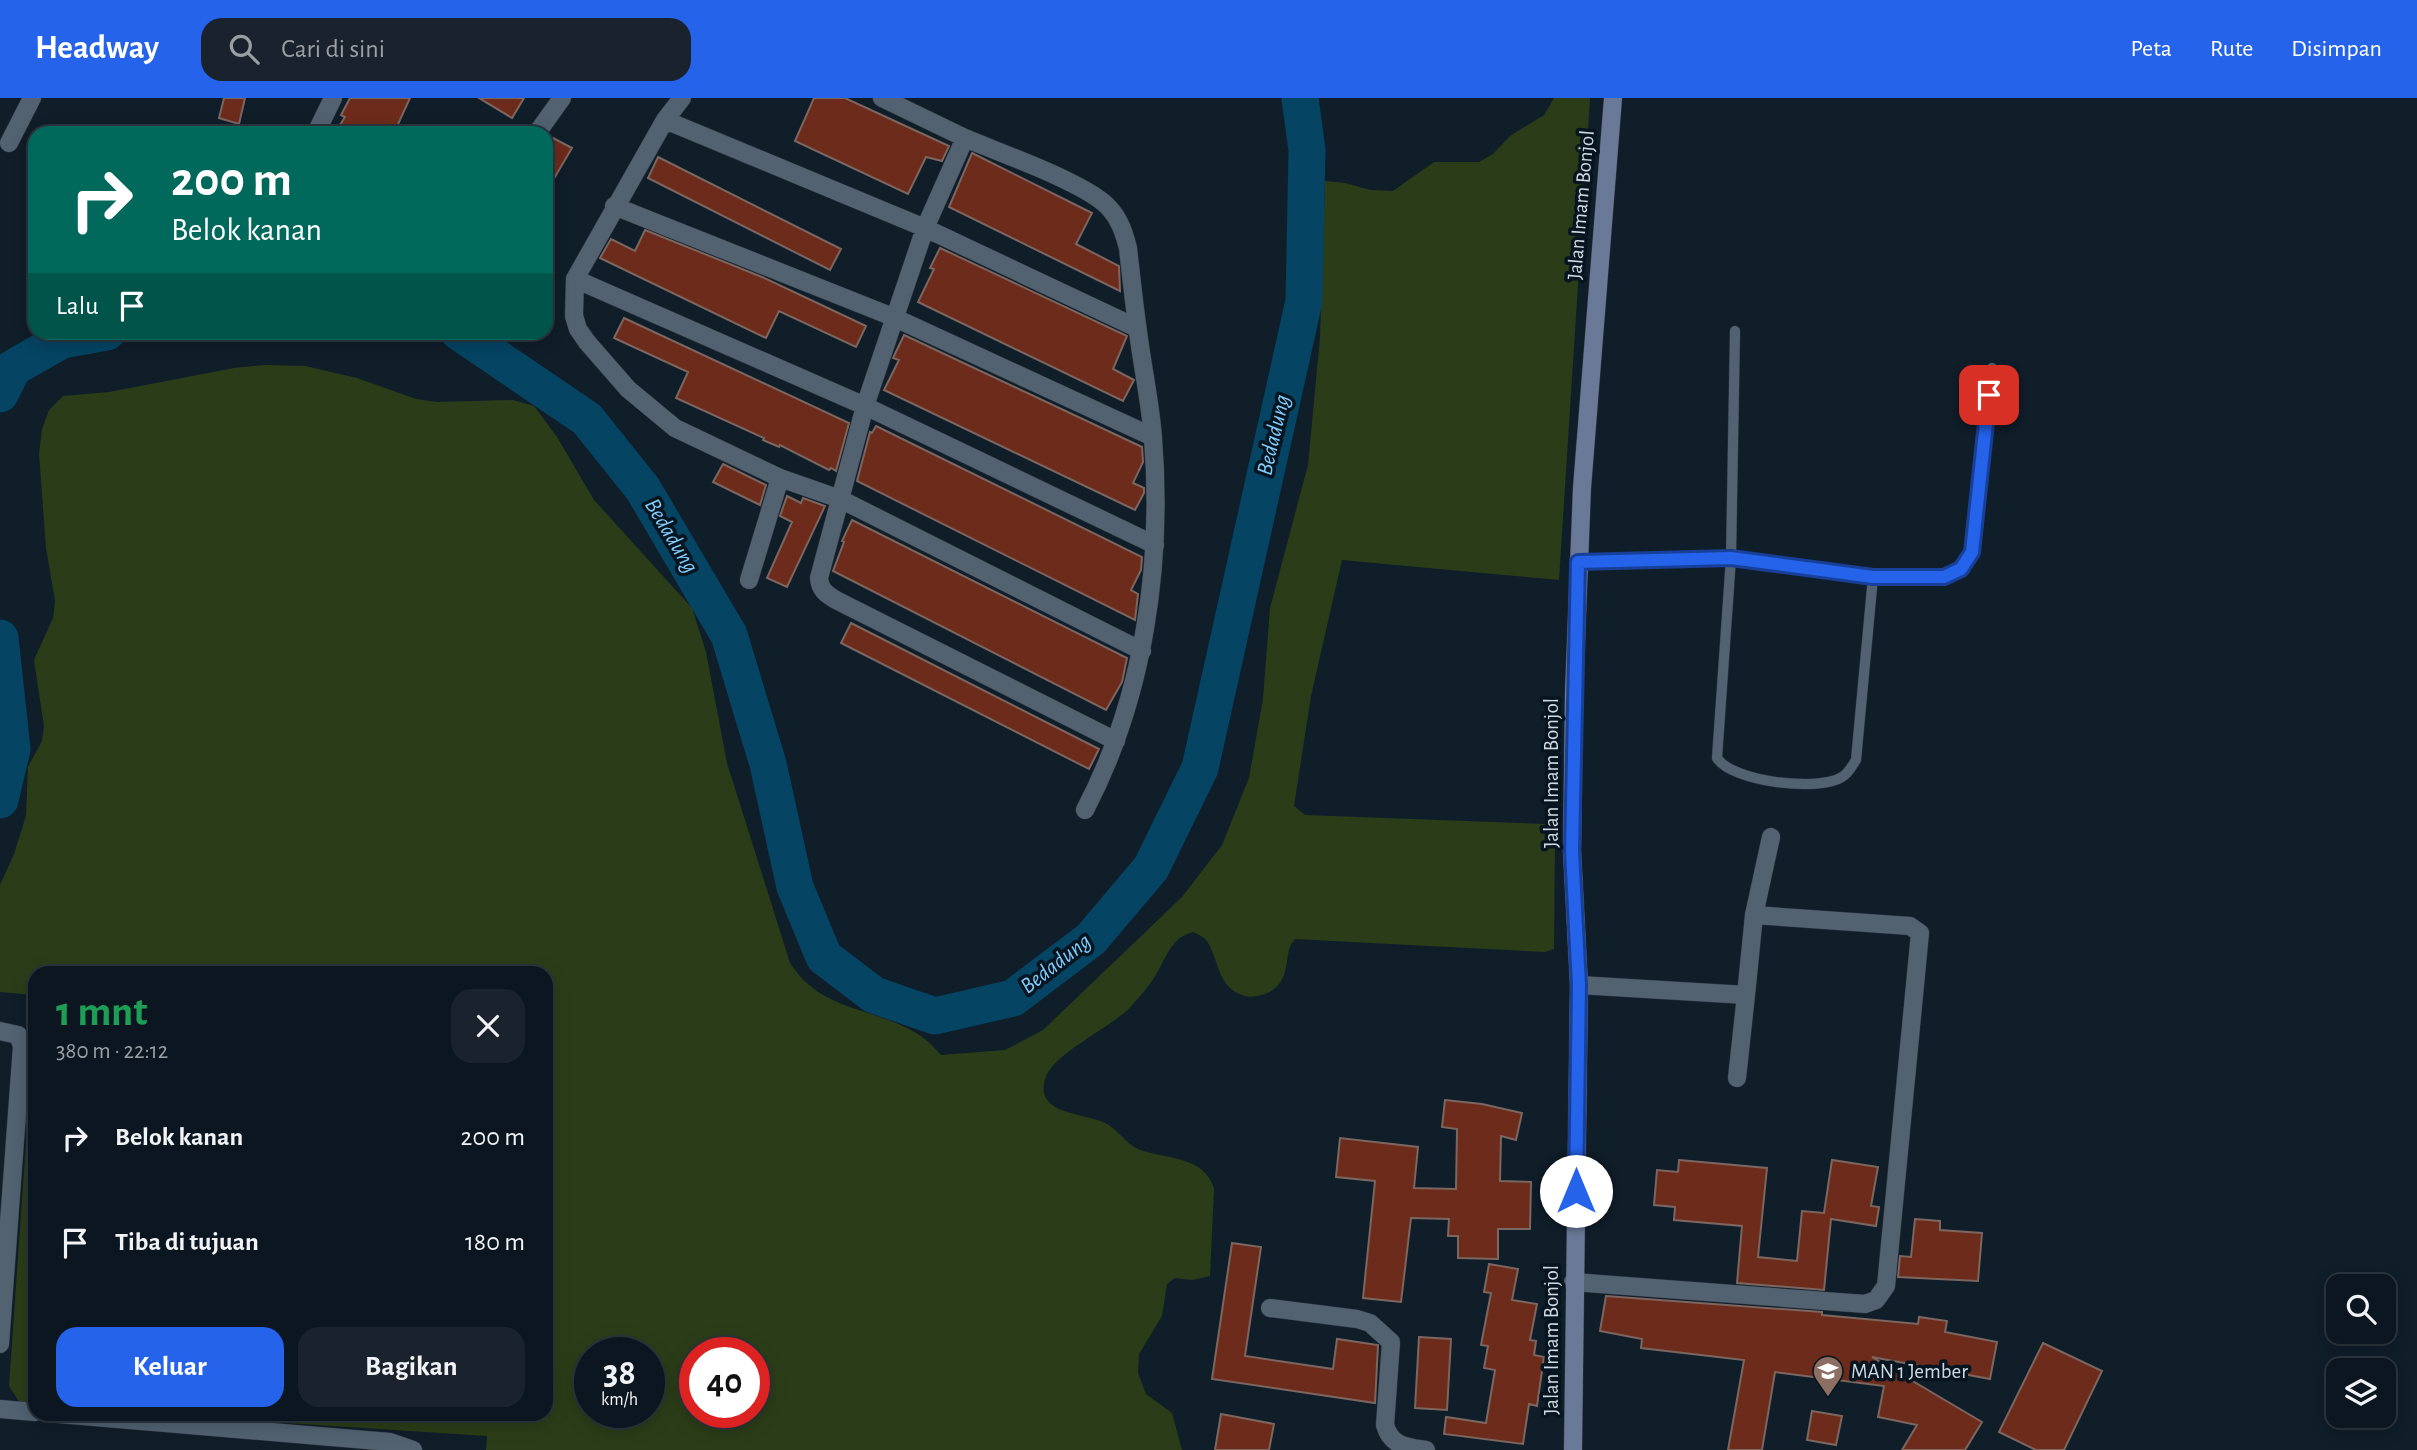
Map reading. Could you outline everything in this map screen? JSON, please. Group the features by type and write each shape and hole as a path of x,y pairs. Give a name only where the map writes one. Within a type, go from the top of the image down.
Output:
{"street":[{"path":"9,142 32,98"},
{"path":"319,126 333,98"},
{"path":"542,126 562,98"},
{"path":"682,98 665,120 614,206 575,279 574,316 578,329 628,388 675,428 780,478 839,499 1142,651"},
{"path":"881,98 965,138 1091,192 1109,207 1121,225 1128,248 1153,438 1155,545 1142,651 1116,741 1085,810"},
{"name":"Jalan Imam Bonjol","path":"1573,1450 1573,1282 1579,985 1572,851 1578,562 1592,345 1613,98"},
{"path":"665,120 925,228 1137,328"},
{"path":"965,138 925,228 893,317 839,499 819,578 820,586 825,594 1116,741"},
{"path":"614,206 893,317 1153,438"},
{"path":"575,279 865,406 1155,545"},
{"path":"749,580 780,478"},
{"path":"1737,1077 1754,915 1771,838"},
{"path":"1573,1282 1865,1304 1882,1294 1886,1286 1920,933 1910,926 1754,915"},
{"path":"1579,985 1746,995"},
{"path":"0,1031 12,1032 22,1040 7,1131 0,1344"},
{"path":"1270,1308 1357,1319 1382,1332 1391,1342 1385,1425 1388,1437 1398,1445 1426,1450"},
{"path":"0,1409 28,1411"},
{"path":"142,1421 390,1442 413,1450"}],"lane":[{"path":"1735,331 1731,558 1717,758 1722,765 1735,773 1755,778 1819,784 1842,777 1856,760 1873,577"},
{"path":"1578,562 1731,558 1873,577 1944,577 1961,569 1972,552 1992,368"}],"green space":[{"path":"1554,98 1590,98 1559,580 1342,560 1311,696 1294,806 1305,815 1546,824 1553,829 1555,839 1554,949 1545,952 1295,939 1278,986 1265,994 1248,997 1229,987 1207,941 1193,932 1174,944 1152,981 1125,1012 1072,1049 1050,1069 1045,1079 1044,1091 1047,1100 1054,1106 1105,1123 1138,1149 1193,1164 1209,1178 1214,1189 1210,1276 1192,1280 1175,1278 1167,1284 1162,1316 1139,1354 1138,1373 1146,1394 1172,1413 1182,1450 486,1450 487,1436 287,1423 553,1421 553,966 28,966 28,994 0,992 0,885 14,854 26,816 28,767 42,741 44,726 34,660 53,618 55,601 46,548 39,454 42,429 49,410 63,396 109,392 234,368 265,365 305,366 357,378 416,399 437,402 513,400 534,406 557,437 594,500 692,608 706,652 727,763 790,963 816,991 832,1000 899,1024 916,1033 941,1055 1005,1050 1043,1030 1182,897 1222,845 1249,778 1263,699 1270,608 1308,465 1320,338 1325,181 1370,190 1393,191 1434,162 1479,162 1493,154 1510,136 1544,115"},
{"path":"28,1114 28,1404 20,1403 9,1386"}],"building":[{"path":"224,98 245,98 239,124 219,118"},
{"path":"350,98 410,98 397,126 339,126 345,117 341,115"},
{"path":"479,98 524,98 512,118"},
{"path":"814,98 845,98 949,146 942,161 926,157 908,194 795,141"},
{"path":"553,138 572,148 553,180"},
{"path":"972,153 1092,213 1076,244 1119,266 1120,291 949,207"},
{"path":"658,157 841,249 830,270 648,178"},
{"path":"645,230 762,277 866,326 856,347 779,311 766,338 600,258 611,239 635,251"},
{"path":"940,248 1127,336 1113,369 1134,380 1123,401 918,302 934,269 930,268"},
{"path":"624,318 849,423 836,471 676,398 688,372 614,338"},
{"path":"904,335 1142,447 1143,462 1133,483 1144,488 1144,493 1135,510 884,390 899,360 893,358"},
{"path":"876,426 1142,557 1141,570 1131,590 1138,594 1135,620 857,481 870,432 872,433"},
{"path":"723,464 766,485 760,505 713,482"},
{"path":"787,496 801,503 803,498 825,506 787,587 767,578 792,522 780,516"},
{"path":"852,520 1127,658 1122,682 1106,710 833,571"},
{"path":"851,623 1099,749 1089,769 841,643"},
{"path":"1445,1100 1482,1104 1522,1113 1516,1140 1501,1136 1500,1181 1531,1182 1530,1229 1498,1229 1498,1259 1458,1258 1458,1236 1448,1236 1449,1219 1411,1218 1401,1302 1363,1298 1375,1181 1336,1177 1340,1138 1418,1147 1414,1188 1456,1189 1457,1129 1442,1127"},
{"path":"1679,1160 1767,1168 1758,1257 1797,1261 1802,1211 1824,1213 1832,1160 1878,1167 1871,1206 1879,1207 1876,1226 1831,1219 1824,1290 1737,1283 1742,1226 1674,1220 1675,1207 1654,1205 1657,1170 1678,1172"},
{"path":"1915,1219 1940,1221 1940,1230 1982,1233 1978,1281 1898,1277 1900,1256 1911,1257"},
{"path":"1232,1243 1261,1247 1245,1356 1333,1369 1337,1339 1378,1345 1375,1403 1212,1379"},
{"path":"1489,1264 1518,1269 1512,1300 1537,1304 1530,1340 1536,1341 1534,1355 1544,1357 1537,1406 1529,1404 1523,1444 1444,1434 1446,1417 1486,1423 1495,1370 1484,1368 1488,1346 1481,1345 1491,1293 1484,1292"},
{"path":"1606,1296 1822,1312 1822,1315 1918,1324 1919,1317 1947,1321 1945,1332 1997,1342 1990,1379 1872,1357 1982,1422 1965,1450 1902,1450 1917,1425 1878,1417 1884,1386 1775,1372 1762,1450 1728,1450 1744,1360 1641,1348 1642,1339 1600,1331"},
{"path":"1419,1337 1451,1339 1447,1410 1415,1408"},
{"path":"2043,1343 2102,1371 2064,1450 2036,1450 1999,1432"},
{"path":"1812,1411 1842,1416 1836,1445 1807,1440"},
{"path":"1221,1414 1274,1424 1269,1450 1215,1450"}],"waterway":[{"name":"Bedadung","path":"471,340 587,419 643,489 729,635 768,764 795,887 824,957 874,995 935,1016 1013,998 1091,939 1151,868 1200,768 1304,301 1307,150 1300,98"},
{"name":"Bedadung","path":"0,394 13,368 62,340"},
{"name":"Bedadung","path":"0,638 12,749 0,800"}],"place":[{"name":"MAN 1 Jember","path":"1828,1398"}],"route":[{"path":"1576,1191 1579,985 1572,851 1578,562 1731,558 1873,577 1944,577 1961,569 1972,552 1989,395"}]}
